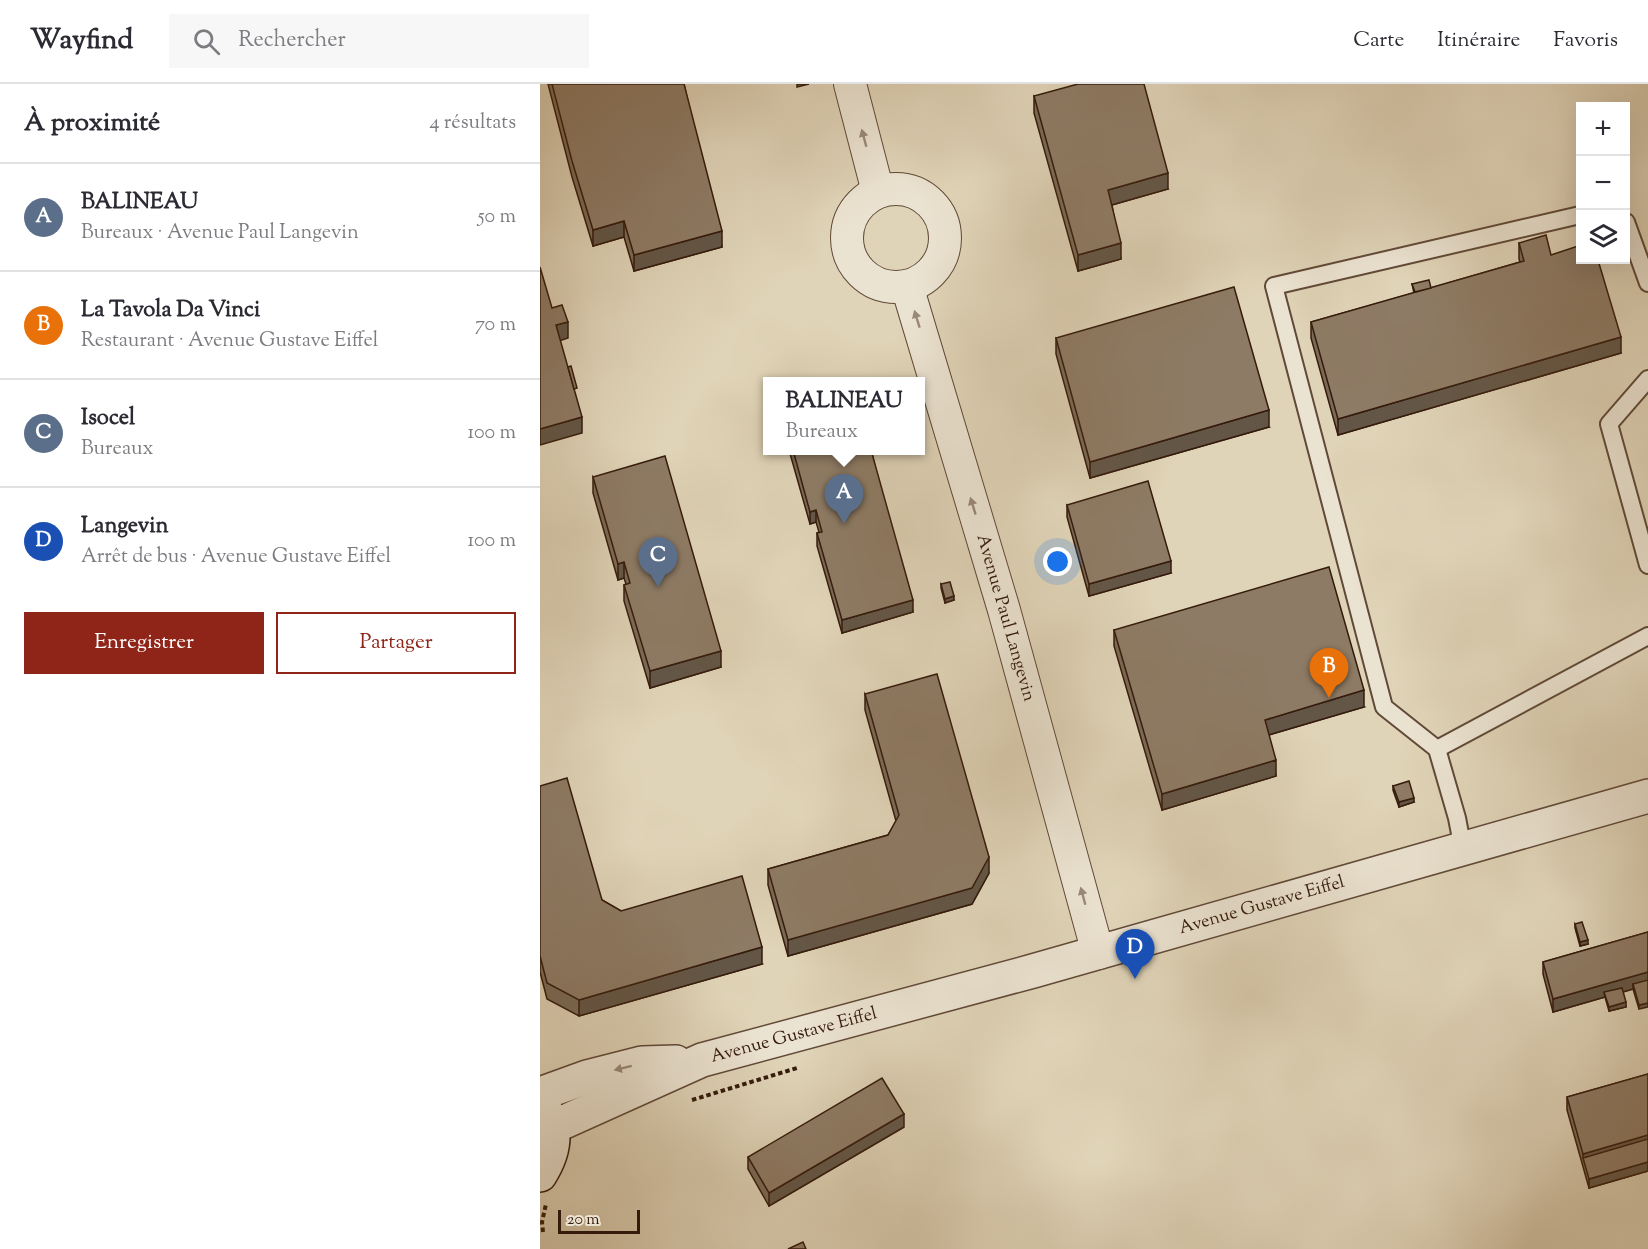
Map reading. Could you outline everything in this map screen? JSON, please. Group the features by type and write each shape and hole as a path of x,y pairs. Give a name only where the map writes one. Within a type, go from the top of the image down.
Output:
{"street":[{"path":"850,84 878,192"},
{"path":"894,188 910,190 924,197 936,209 943,223 945,240 942,255 934,269 922,280 907,286 891,287 876,283 862,274 852,262 847,246 846,230 852,213 863,200 878,192 894,188"},
{"name":"Avenue Paul Langevin","path":"907,286 1004,610 1098,952"},
{"name":"Avenue Gustave Eiffel","path":"544,1122 702,1060 1098,952 1648,796"},
{"name":"Avenue Gustave Eiffel","path":"540,1094 587,1077 642,1063 702,1060"},
{"path":"540,1175 549,1161 553,1144 544,1122"}],"lane":[{"path":"1463,849 1458,818 1437,749 1384,707 1274,286 1576,216"},
{"path":"1630,233 1648,284"},
{"path":"1648,379 1610,424 1648,565"},
{"path":"1437,749 1648,636"}],"path":[{"path":"541,1223 543,1232"}],"building":[{"path":"552,84 684,84 722,231 634,255 624,221 593,230"},
{"path":"1078,84 1144,84 1168,173 1108,190 1121,243 1078,255 1034,96"},
{"path":"1546,235 1551,255 1576,247 1576,264 1599,264 1621,337 1338,419 1311,322 1524,261 1519,243"},
{"path":"540,267 552,308 562,305 568,322 556,325 582,417 540,429"},
{"path":"1429,280 1431,288 1415,292 1412,284"},
{"path":"1234,287 1269,410 1090,462 1056,338"},
{"path":"571,366 577,388 574,389 568,367"},
{"path":"794,455 872,455 913,600 842,620 817,533 822,532 816,510 810,512"},
{"path":"665,456 721,651 650,671 624,585 630,583 624,562 618,564 593,477"},
{"path":"1148,481 1171,561 1089,584 1067,505"},
{"path":"1329,567 1364,690 1265,720 1276,760 1162,794 1114,630"},
{"path":"950,582 954,596 945,599 941,584"},
{"path":"937,674 989,857 972,888 788,940 768,869 888,835 899,815 865,694"},
{"path":"567,778 602,900 621,911 742,876 762,947 579,1000 547,983 540,956 540,786"},
{"path":"1409,781 1414,798 1399,802 1393,786"},
{"path":"1582,922 1588,940 1580,942 1575,924"},
{"path":"1648,932 1648,972 1553,999 1543,962"},
{"path":"1648,980 1648,1003 1639,1005 1633,984"},
{"path":"1622,988 1626,1002 1609,1007 1604,992"},
{"path":"1648,1074 1648,1135 1583,1154 1567,1097"},
{"path":"882,1078 904,1114 769,1193 748,1157"},
{"path":"1648,1139 1648,1162 1589,1179 1583,1158"},
{"path":"803,1242 806,1249 788,1249"}],"place":[{"name":"BALINEAU","path":"844,524"},
{"name":"Isocel","path":"658,587"},
{"name":"La Tavola Da Vinci","path":"1329,698"},
{"name":"Langevin","path":"1135,979"}]}
